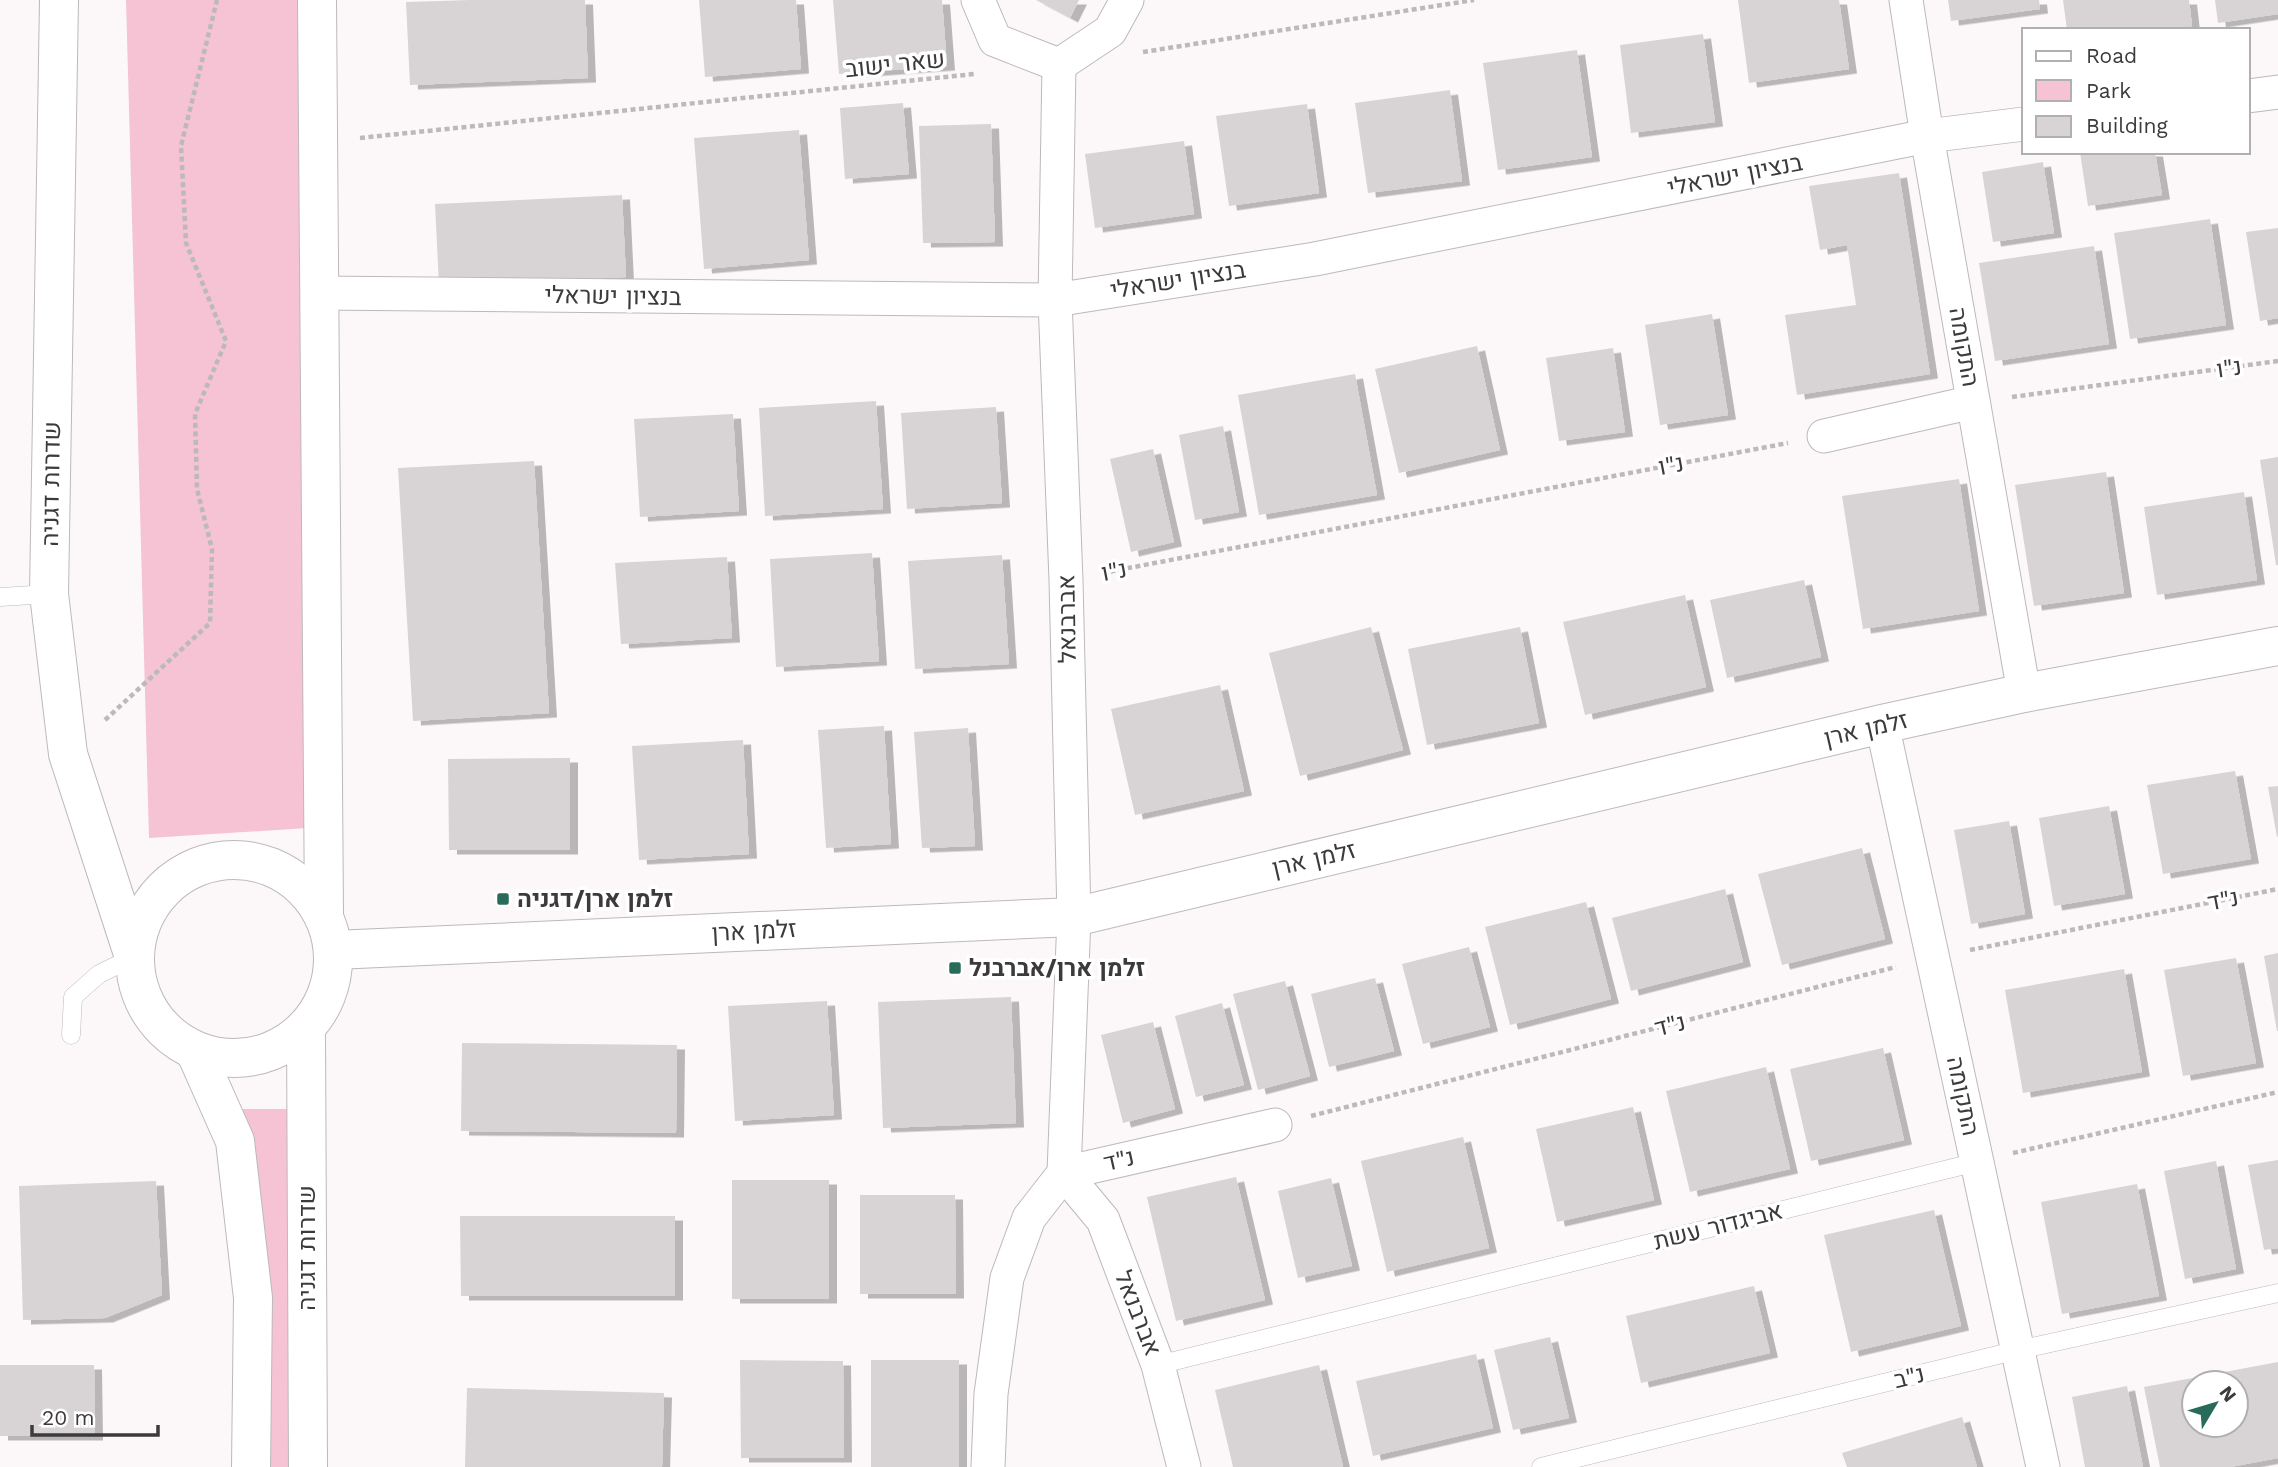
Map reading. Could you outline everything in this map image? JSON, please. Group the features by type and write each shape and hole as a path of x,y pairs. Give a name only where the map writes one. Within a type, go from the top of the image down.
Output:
{"street":[{"name":"שדרות דגניה","path":"59,0 49,594 68,754 134,957 138,987 150,1013 170,1035 195,1051 224,1058 254,1057 283,1046 306,1029 323,1005 332,978 334,950 324,914 304,887 276,868 245,859 212,861 181,873 156,895 140,924 134,957"},
{"name":"שדרות דגניה","path":"317,0 324,914"},
{"path":"978,0 995,40 1059,65 1110,31 1127,0"},
{"name":"התקומה","path":"1906,0 1927,136 2024,693"},
{"name":"אברבנאל","path":"1059,65 1055,299 1066,580 1074,917 1064,1172 1103,1220 1158,1365 1184,1467"},
{"path":"2250,96 2278,92"},
{"name":"בנציון ישראלי","path":"319,293 1055,299 1315,259 1927,136 2022,124"},
{"path":"1824,436 1973,402"},
{"name":"זלמן ארן","path":"334,950 1074,917 1882,724 2024,693 2278,646"},
{"name":"התקומה","path":"1882,724 2043,1467"},
{"name":"שדרות דגניה","path":"306,1029 308,1467"},
{"path":"195,1051 235,1141 253,1298 251,1467"},
{"name":"נ\"ד","path":"1064,1172 1275,1125"},
{"path":"988,1467 991,1394 1007,1278 1029,1218 1064,1172"}],"lane":[{"path":"0,597 49,594"},
{"path":"71,1035 73,997 99,974 134,957"},
{"name":"אביגדור עשת","path":"1158,1365 1977,1162"},
{"name":"נ\"ב","path":"1541,1467 2018,1350 2278,1293"}],"path":[{"path":"68,754 210,623 212,550 197,489 195,414 226,341 186,243 181,146 217,0"},
{"path":"1142,52 1474,0"},
{"name":"שאר ישוב","path":"318,142 977,73"},
{"name":"נ\"ו","path":"1973,402 2278,361"},
{"name":"נ\"ו","path":"1066,580 1824,436"},
{"name":"נ\"ד","path":"1275,1125 1933,957 2278,889"},
{"path":"1977,1162 2278,1092"}],"green space":[{"path":"126,0 301,0 308,828 149,838"},
{"path":"238,1109 296,1109 298,1467 263,1467"}],"building":[{"path":"585,0 588,78 410,85 406,2"},
{"path":"699,0 796,0 801,69 705,77"},
{"path":"833,0 942,0 947,66 839,74"},
{"path":"1036,0 1079,0 1070,18"},
{"path":"1738,0 1839,0 1849,69 1749,83"},
{"path":"1948,0 2039,0 2040,9 1951,21"},
{"path":"2063,0 2189,0 2192,26 2067,28"},
{"path":"2215,0 2278,0 2278,14 2218,23"},
{"path":"1703,34 1715,122 1631,133 1620,45"},
{"path":"1577,50 1592,157 1498,170 1483,63"},
{"path":"1450,90 1462,181 1368,193 1355,103"},
{"path":"903,103 909,174 845,179 840,108"},
{"path":"1307,104 1319,193 1229,206 1216,116"},
{"path":"991,124 995,242 923,243 919,126"},
{"path":"799,130 809,260 704,269 694,138"},
{"path":"1184,141 1194,214 1095,228 1085,154"},
{"path":"2080,154 2155,154 2162,195 2088,206"},
{"path":"2043,162 2054,233 1993,242 1982,172"},
{"path":"1899,173 1930,374 1797,395 1785,315 1856,305 1847,245 1820,250 1809,186"},
{"path":"622,195 626,277 439,286 435,204"},
{"path":"2210,219 2226,325 2130,339 2114,233"},
{"path":"2278,228 2278,318 2260,321 2246,232"},
{"path":"2094,246 2109,344 1995,361 1979,263"},
{"path":"1712,314 1728,415 1660,425 1645,325"},
{"path":"1477,346 1500,450 1399,473 1375,369"},
{"path":"1613,348 1625,432 1559,441 1546,358"},
{"path":"1355,374 1377,495 1259,515 1238,395"},
{"path":"876,401 883,509 765,516 759,408"},
{"path":"996,407 1002,503 907,509 901,413"},
{"path":"733,414 739,511 640,517 634,419"},
{"path":"1223,426 1239,512 1195,520 1179,435"},
{"path":"1153,449 1174,542 1131,552 1110,459"},
{"path":"2278,457 2278,565 2276,565 2260,460"},
{"path":"534,461 549,713 413,721 398,468"},
{"path":"2106,472 2124,593 2034,606 2015,485"},
{"path":"1959,479 1979,611 1863,629 1842,496"},
{"path":"2244,492 2257,580 2157,595 2144,507"},
{"path":"872,553 879,661 776,667 770,559"},
{"path":"1002,555 1009,664 915,669 908,561"},
{"path":"727,557 732,638 621,644 615,563"},
{"path":"1804,580 1821,657 1727,678 1710,600"},
{"path":"1685,595 1706,687 1585,715 1563,622"},
{"path":"1371,627 1403,750 1300,776 1269,653"},
{"path":"1520,627 1539,723 1427,745 1408,649"},
{"path":"1220,685 1244,791 1135,815 1111,709"},
{"path":"884,726 891,844 826,848 818,730"},
{"path":"968,728 975,846 922,848 914,732"},
{"path":"743,740 749,854 639,860 632,746"},
{"path":"570,758 570,850 449,850 448,759"},
{"path":"2235,771 2251,859 2163,874 2147,785"},
{"path":"2278,786 2278,836 2277,837 2268,787"},
{"path":"2109,806 2125,894 2054,906 2039,818"},
{"path":"2009,821 2025,914 1971,924 1954,830"},
{"path":"1862,848 1885,939 1782,965 1758,874"},
{"path":"1725,889 1743,962 1631,991 1612,918"},
{"path":"1586,902 1611,999 1510,1025 1485,927"},
{"path":"1469,947 1490,1027 1423,1044 1402,964"},
{"path":"2278,953 2278,1031 2277,1031 2264,956"},
{"path":"2236,958 2256,1063 2183,1076 2164,970"},
{"path":"2124,969 2142,1072 2023,1093 2005,990"},
{"path":"1375,978 1394,1051 1329,1067 1311,994"},
{"path":"1285,981 1310,1076 1258,1090 1233,994"},
{"path":"1011,997 1016,1123 883,1128 878,1002"},
{"path":"827,1001 834,1115 735,1121 728,1006"},
{"path":"1222,1003 1244,1085 1196,1097 1175,1016"},
{"path":"1153,1022 1175,1109 1123,1123 1101,1035"},
{"path":"462,1043 677,1045 676,1133 461,1131"},
{"path":"1883,1048 1904,1140 1811,1161 1790,1069"},
{"path":"1766,1067 1790,1169 1690,1192 1666,1091"},
{"path":"1633,1107 1654,1200 1557,1222 1536,1129"},
{"path":"1463,1137 1489,1248 1387,1272 1361,1161"},
{"path":"2278,1160 2278,1248 2264,1250 2248,1165"},
{"path":"2216,1161 2236,1269 2185,1279 2164,1171"},
{"path":"1236,1177 1265,1300 1176,1321 1147,1197"},
{"path":"1331,1178 1352,1266 1298,1278 1278,1191"},
{"path":"732,1180 829,1180 829,1299 732,1299"},
{"path":"156,1181 162,1295 105,1318 23,1320 19,1186"},
{"path":"2137,1184 2159,1296 2062,1314 2041,1202"},
{"path":"860,1195 955,1195 956,1294 860,1294"},
{"path":"1934,1210 1961,1326 1851,1352 1824,1235"},
{"path":"460,1216 675,1216 675,1296 461,1296"},
{"path":"1754,1286 1770,1353 1641,1383 1626,1316"},
{"path":"1550,1337 1569,1418 1513,1430 1494,1350"},
{"path":"1476,1354 1493,1428 1373,1456 1356,1381"},
{"path":"740,1360 843,1361 844,1458 741,1458"},
{"path":"871,1360 959,1360 959,1467 871,1467"},
{"path":"2278,1362 2278,1458 2230,1467 2160,1467 2144,1387 2180,1380 2180,1439 2250,1439 2250,1369 2240,1369"},
{"path":"0,1365 94,1365 95,1436 0,1436"},
{"path":"1319,1365 1343,1467 1233,1467 1215,1390"},
{"path":"2127,1386 2143,1467 2085,1467 2072,1397"},
{"path":"467,1388 664,1393 662,1467 465,1467"},
{"path":"1962,1417 1977,1467 1847,1467 1842,1453"}],"place":[{"name":"זלמן ארן/דגניה","path":"503,899"},
{"name":"זלמן ארן/אברבנל","path":"955,968"}]}
